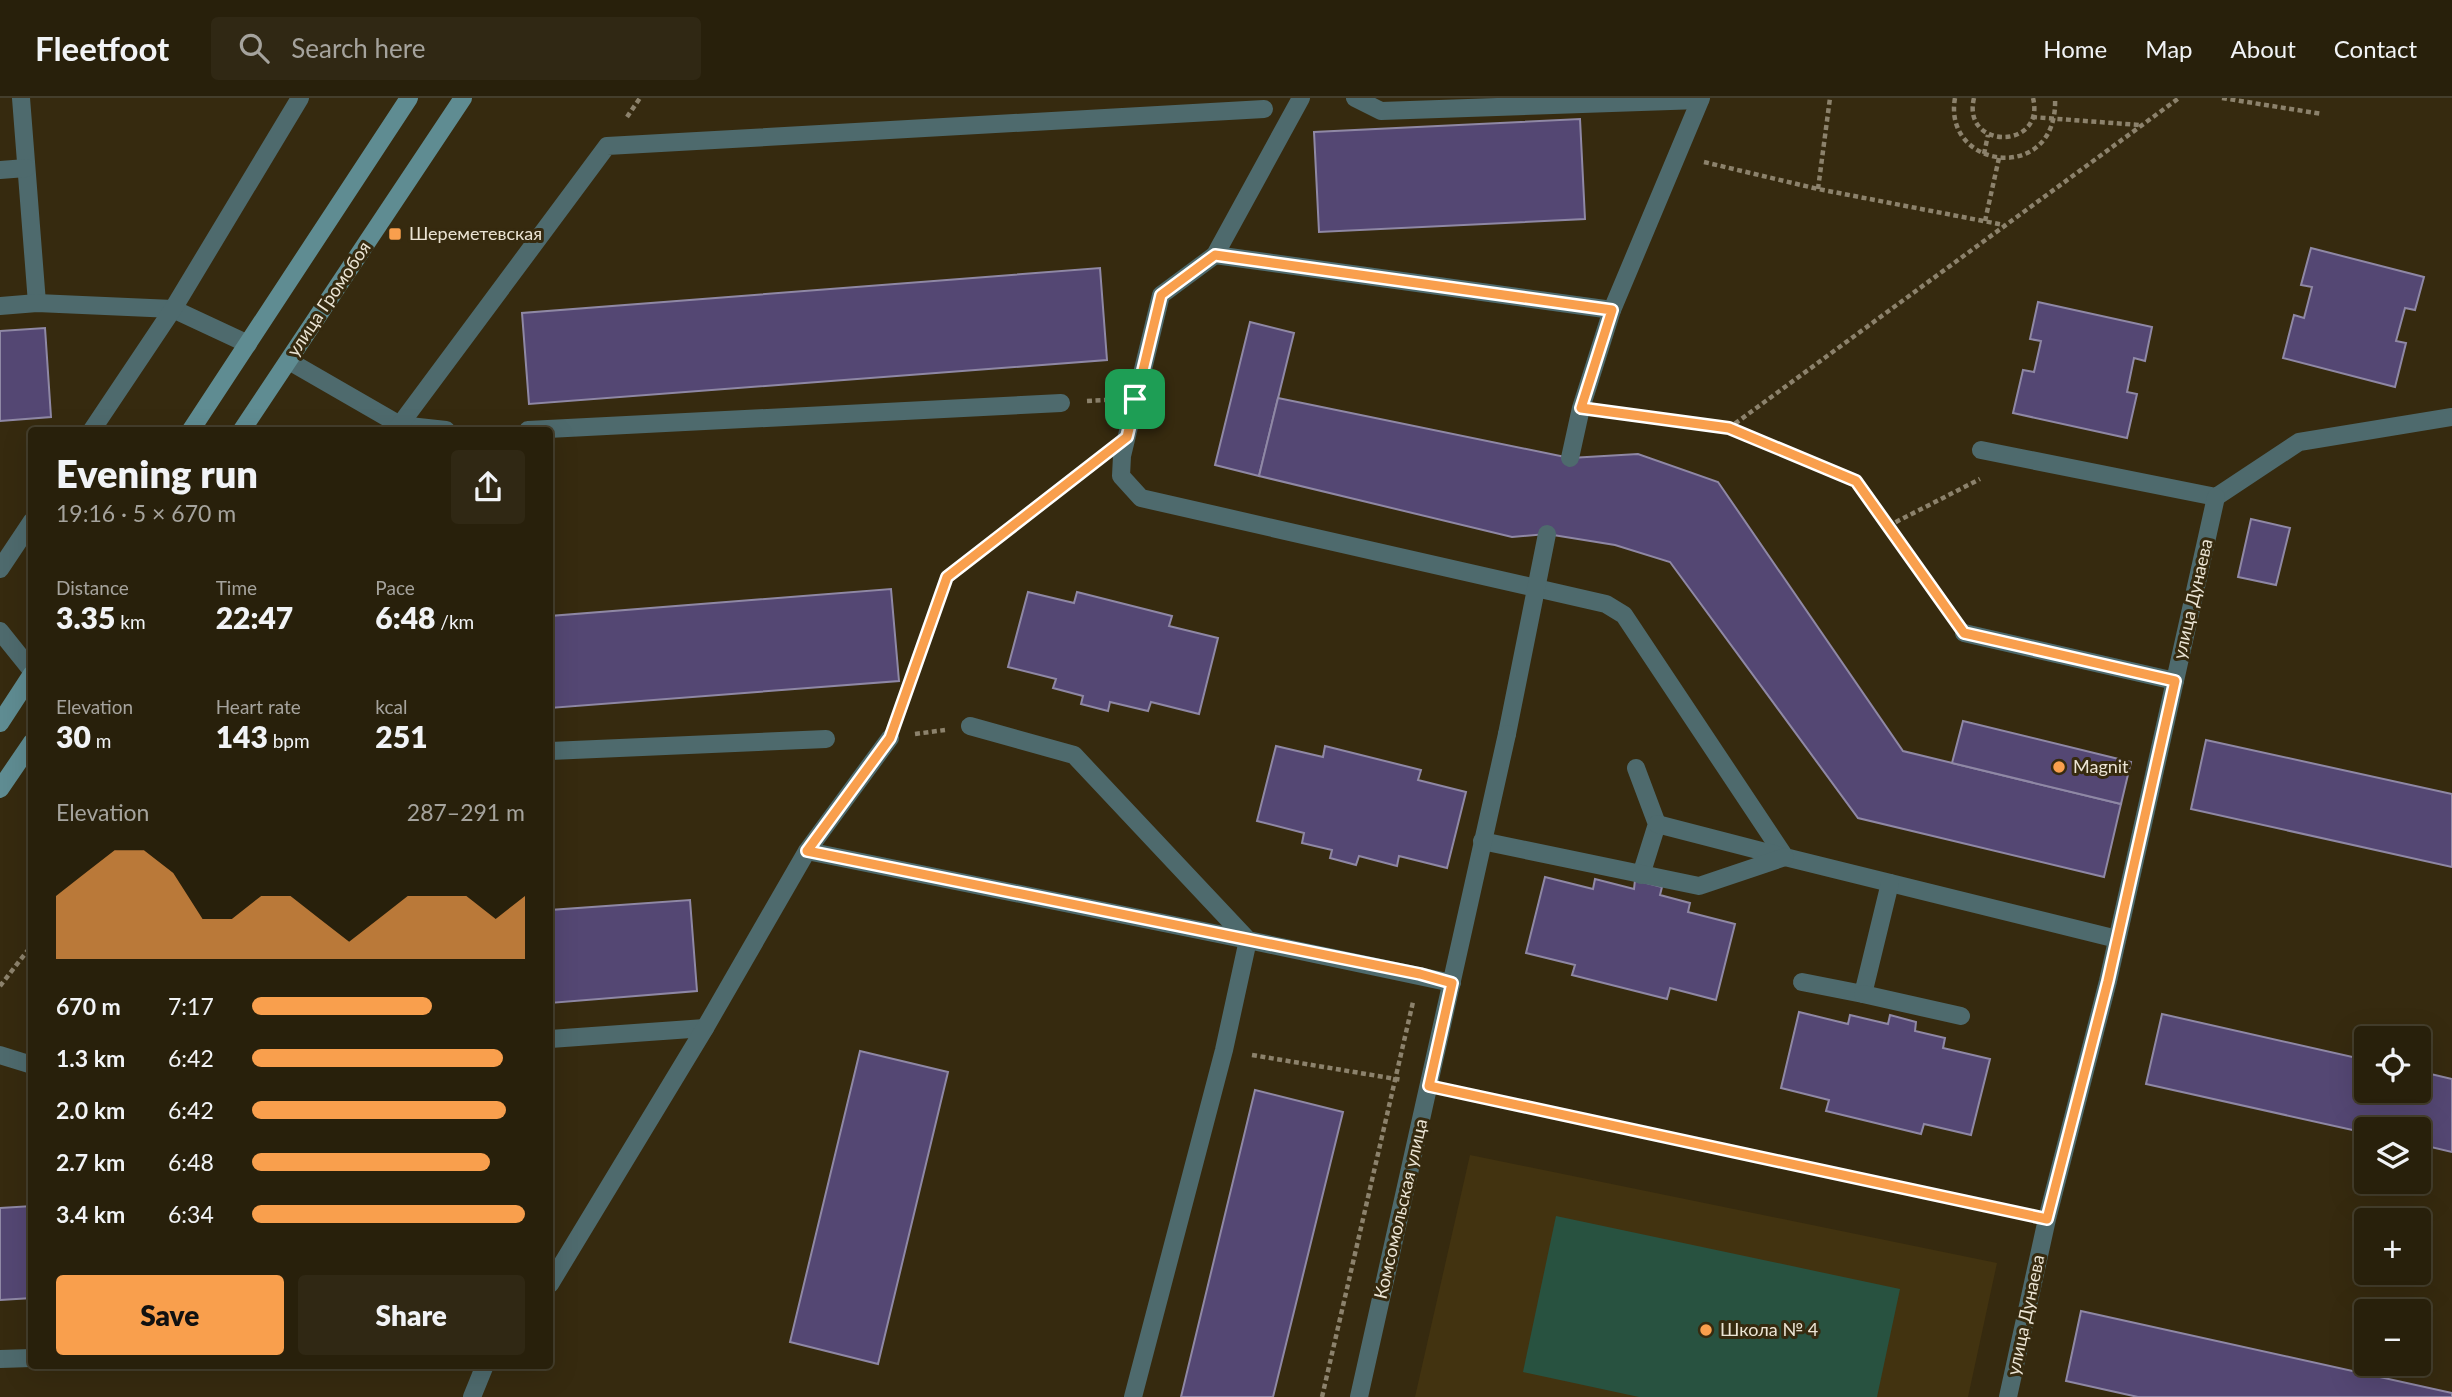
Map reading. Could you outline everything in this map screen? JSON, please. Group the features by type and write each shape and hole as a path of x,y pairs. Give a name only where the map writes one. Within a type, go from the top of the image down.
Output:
{"main road":[{"path":"193,427 409,98"},
{"name":"улица Громобоя","path":"244,427 463,98"},
{"path":"0,723 28,679"},
{"path":"0,789 28,748"}],"street":[{"path":"21,98 37,303"},
{"path":"94,427 173,309 300,98"},
{"path":"1301,98 1215,255 1161,295 1122,456 1121,476 1141,498 1606,604 1624,615 1785,857"},
{"path":"1355,98 1381,111 1701,99 1612,310 1581,408 1570,458"},
{"path":"399,427 607,146 1264,109"},
{"path":"0,170 26,168"},
{"path":"1215,255 1612,310"},
{"path":"0,306 37,303 173,309 248,344"},
{"path":"289,361 396,427"},
{"path":"553,429 1061,402"},
{"path":"1981,450 2216,497 2299,442 2452,417"},
{"name":"улица Дунаева","path":"2008,1397 2047,1219 2117,939 2216,497"},
{"path":"0,569 28,527"},
{"name":"Комсомольская улица","path":"1359,1397 1507,734 1547,534"},
{"path":"0,631 28,668"},
{"path":"1964,633 2175,681"},
{"path":"970,726 1074,755 1248,940"},
{"path":"553,1279 705,1028 807,851 890,738"},
{"path":"553,751 826,739"},
{"path":"1636,768 1657,824 1641,875"},
{"path":"1657,824 2117,939"},
{"path":"1482,841 1699,886 1785,857"},
{"path":"807,851 1420,974 1452,983"},
{"path":"1863,995 1890,883"},
{"path":"1133,1397 1224,1050 1248,940"},
{"path":"1802,982 1961,1017"},
{"path":"553,1039 705,1028"},
{"path":"0,1055 28,1064"},
{"path":"0,1359 28,1358"},
{"path":"472,1397 483,1369"}],"path":[{"path":"1818,189 1830,98"},
{"path":"1955,98 1953,110 1960,134 1978,151 1999,158 2026,155 2046,139 2055,121 2055,98"},
{"path":"1973,98 1976,123 1988,135 2004,139 2020,134 2032,122 2035,106 2033,98"},
{"path":"1729,428 2179,98"},
{"path":"2222,98 2322,114"},
{"path":"2032,117 2055,121 2142,125"},
{"path":"1984,153 1988,135"},
{"path":"1677,156 1818,189 2005,225"},
{"path":"1985,221 1999,158"},
{"path":"1061,402 1135,399"},
{"path":"1581,408 1729,428 1856,481 1964,633"},
{"path":"970,726 890,738 947,577 1127,437"},
{"path":"1888,526 2022,458"},
{"path":"0,986 28,950"},
{"path":"1322,1397 1420,974"},
{"path":"1224,1050 1395,1079 2047,1219"}],"shaded area":[{"name":"Школа № 4","path":"1470,1155 1997,1263 1968,1397 1415,1397"}],"green space":[{"path":"1556,1216 1900,1289 1877,1397 1639,1397 1523,1372"}],"building":[{"path":"1580,119 1585,219 1319,232 1314,132"},
{"path":"2311,248 2424,277 2415,310 2405,308 2396,341 2406,343 2395,387 2283,358 2294,315 2304,318 2312,287 2301,285"},
{"path":"1100,268 1107,360 529,404 522,313"},
{"path":"2038,302 2152,327 2145,361 2134,358 2127,392 2137,394 2127,438 2013,413 2023,370 2034,372 2041,341 2030,339"},
{"path":"1250,322 1294,333 1259,476 1215,465"},
{"path":"45,328 51,417 0,421 0,331"},
{"path":"1278,398 1570,458 1638,454 1718,482 1903,751 2121,804 2104,877 1858,818 1670,562 1615,545 1547,534 1512,537 1259,476"},
{"path":"2251,519 2290,528 2276,585 2238,577"},
{"path":"891,589 899,681 553,708 553,616"},
{"path":"1028,592 1074,603 1077,592 1172,616 1169,626 1218,638 1199,714 1151,702 1148,711 1110,702 1108,711 1081,704 1083,696 1053,688 1056,679 1008,667"},
{"path":"1963,721 2131,762 2121,804 1952,763"},
{"path":"2206,740 2452,794 2452,867 2191,809"},
{"path":"1276,746 1323,757 1325,746 1421,770 1418,780 1466,792 1447,868 1399,856 1397,866 1359,856 1356,865 1330,858 1332,850 1302,843 1304,833 1257,821"},
{"path":"1545,877 1593,889 1595,879 1634,889 1635,880 1662,887 1660,895 1690,903 1688,912 1735,924 1716,1000 1670,988 1667,999 1572,975 1575,965 1526,953"},
{"path":"690,900 697,991 553,1003 553,910"},
{"path":"1799,1012 1848,1024 1850,1015 1888,1024 1890,1015 1916,1022 1915,1031 1945,1038 1943,1048 1990,1059 1971,1135 1924,1124 1921,1134 1826,1111 1829,1100 1781,1088"},
{"path":"2162,1014 2354,1057 2354,1103 2431,1103 2431,1074 2452,1079 2452,1152 2431,1147 2431,1117 2354,1117 2354,1130 2146,1084"},
{"path":"860,1051 948,1072 878,1364 790,1342"},
{"path":"1255,1090 1343,1112 1273,1397 1181,1397"},
{"path":"28,1206 28,1298 0,1300 0,1208"},
{"path":"2081,1311 2354,1371 2354,1376 2375,1376 2452,1393 2452,1397 2138,1397 2066,1381"}],"place":[{"name":"Шереметевская","path":"395,234"},
{"name":"Magnit","path":"2059,767"},
{"name":"Школа № 4","path":"1706,1330"}],"route":[{"path":"1215,255 1612,310 1581,408 1729,428 1856,481 1964,633 2175,681 2108,981 2047,1219 1429,1086 1452,983 1420,974 807,851 890,738 947,577 1127,437 1135,399 1161,295 1215,255"}]}
